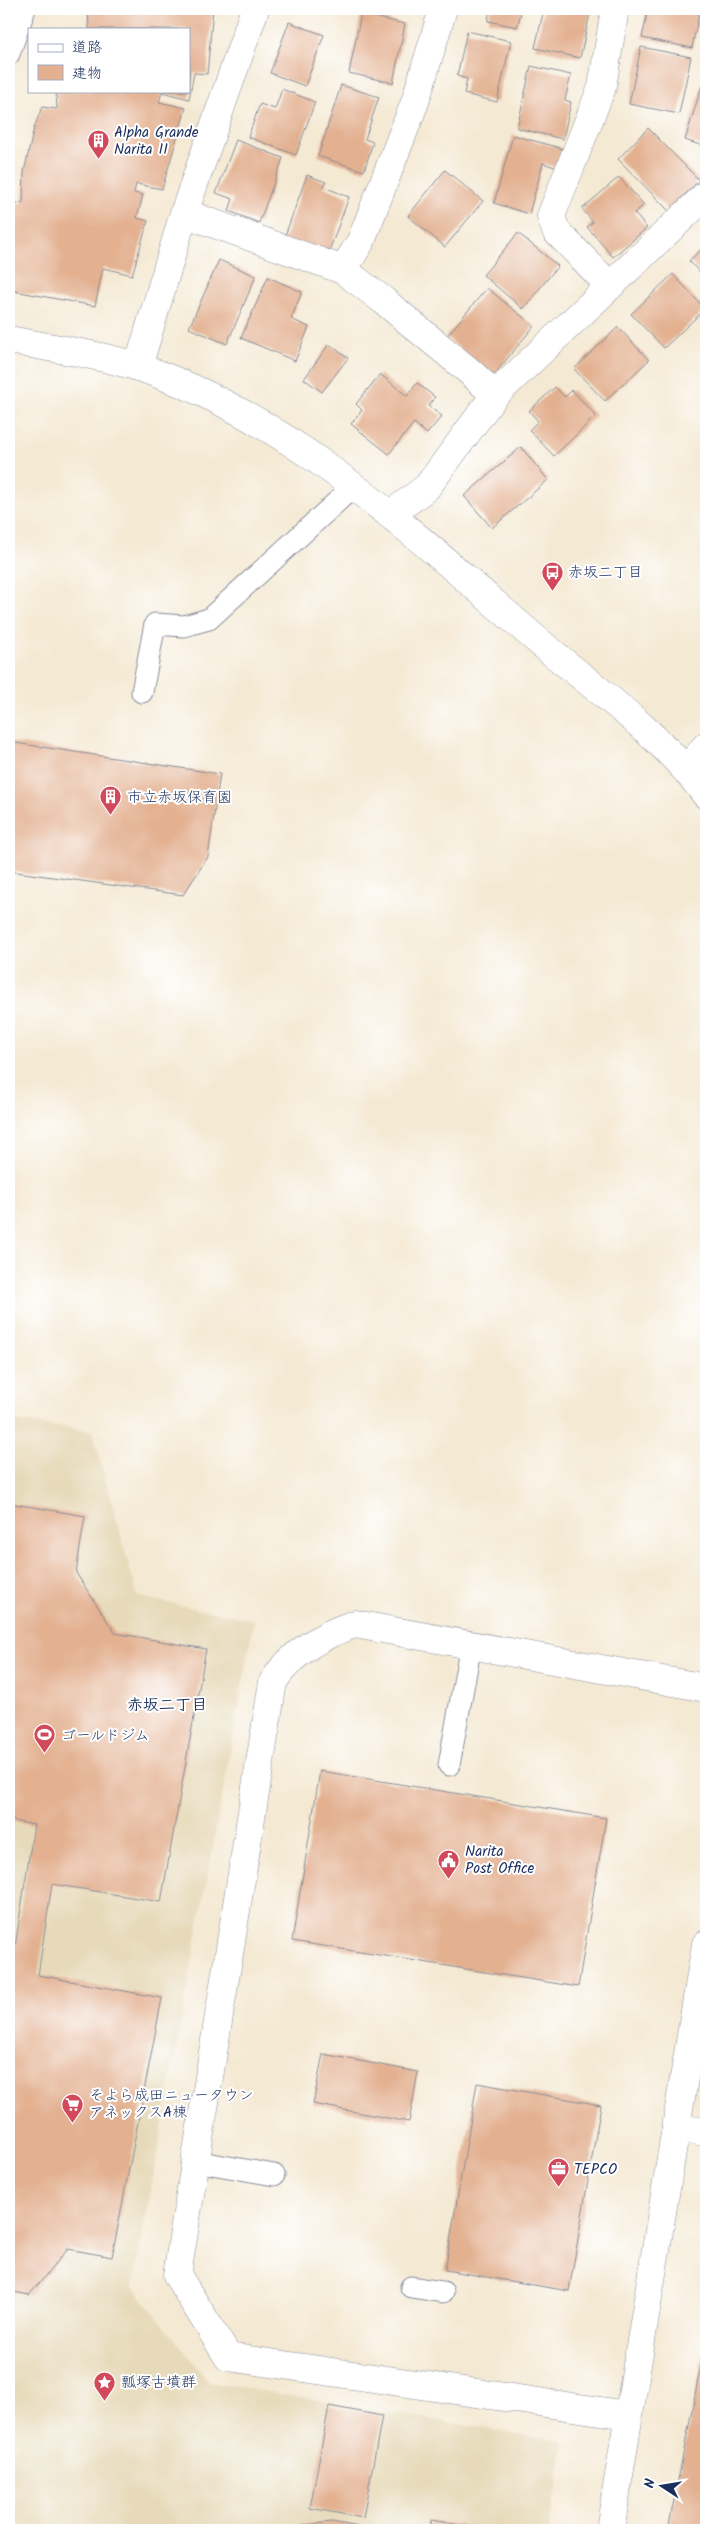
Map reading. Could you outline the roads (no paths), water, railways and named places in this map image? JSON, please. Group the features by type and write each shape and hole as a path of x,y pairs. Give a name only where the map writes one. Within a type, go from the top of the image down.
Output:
{"street":[{"path":"138,367 184,213 255,9"},
{"path":"342,270 361,241 415,102 443,9"},
{"path":"610,286 556,230 551,216 602,87 616,9"},
{"path":"390,515 427,487 495,396 706,195"},
{"path":"184,213 342,270 407,320 495,396"},
{"path":"9,340 86,354 138,367 185,385 250,417 309,455 390,515 585,681 638,723 686,770 706,795"},
{"path":"686,770 706,746"},
{"path":"628,2414 228,2357 177,2275 273,1682 282,1668 319,1639 355,1624 706,1688"},
{"path":"610,2530 705,1955"},
{"path":"676,2128 706,2132"}],"lane":[{"path":"9,54 25,9"},
{"path":"142,692 154,624 184,626 209,618 353,488"},
{"path":"449,1764 471,1644"},
{"path":"195,2161 274,2175"},
{"path":"411,2287 443,2292"}],"place":[{"name":"Alpha Grande Narita II","path":"98,160"},
{"name":"赤坂二丁目","path":"552,591"},
{"name":"市立赤坂保育園","path":"111,816"},
{"name":"ゴールドジム","path":"45,1754"},
{"name":"Narita Post Office","path":"449,1879"},
{"name":"そよら成田ニュータウン アネックスA棟","path":"73,2123"},
{"name":"TEPCO","path":"558,2188"},
{"name":"瓢塚古墳群","path":"105,2401"}],"district":[{"name":"赤坂二丁目","path":"167,1704"}]}
